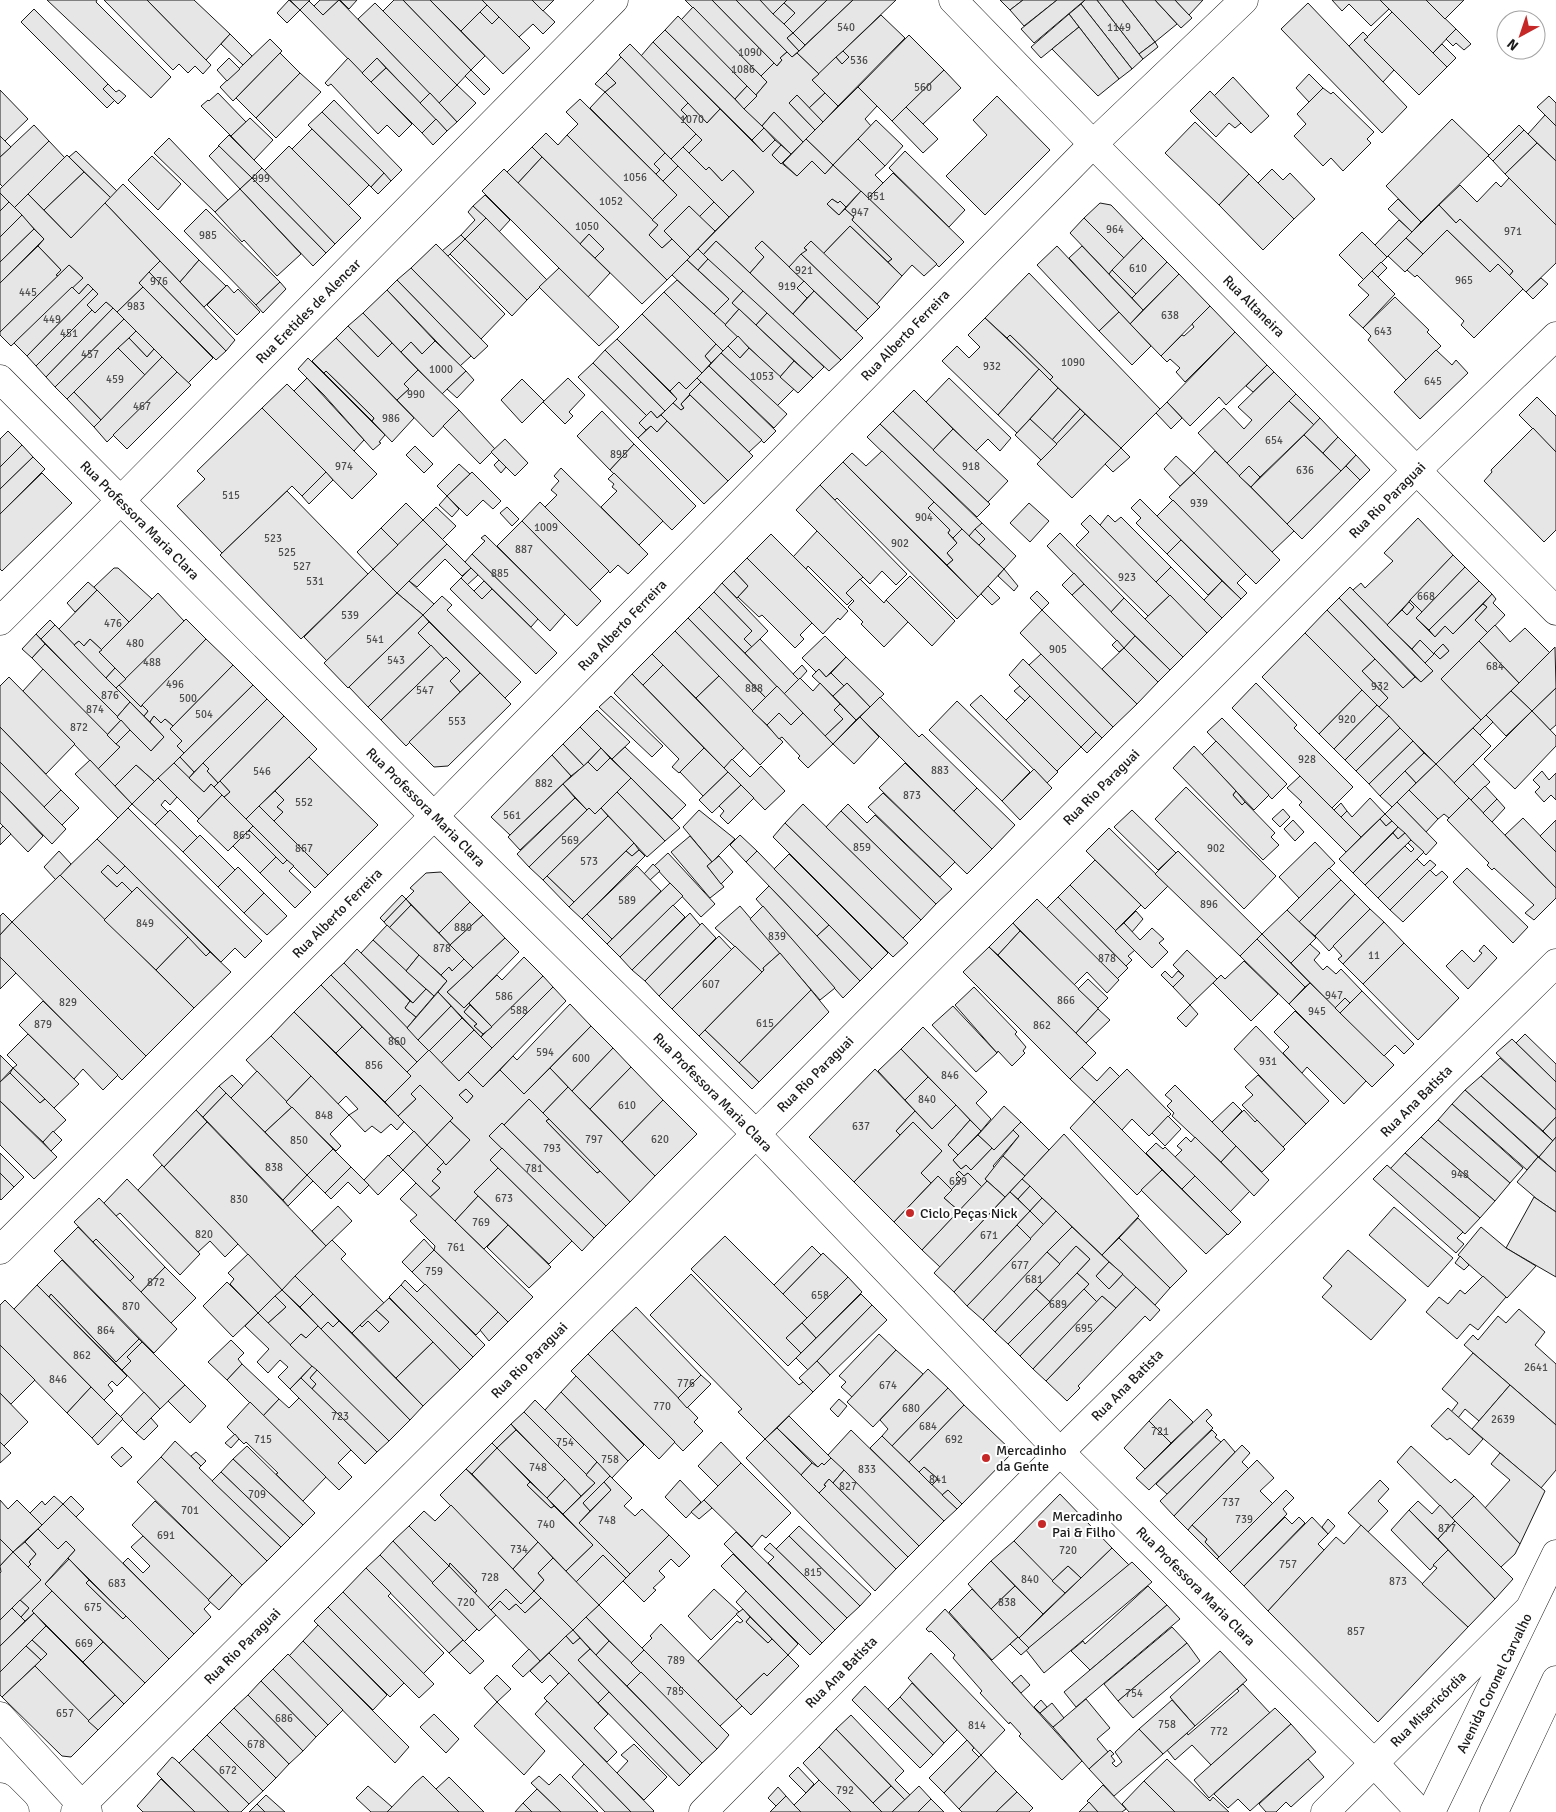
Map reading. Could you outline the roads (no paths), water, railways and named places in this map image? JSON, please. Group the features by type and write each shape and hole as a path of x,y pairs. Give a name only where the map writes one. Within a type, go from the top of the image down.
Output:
{"street":[{"name":"Rua Eretides de Alencar","path":"0,621 120,502 614,0"},
{"name":"Rua Altaneira","path":"953,0 1092,144 1556,611"},
{"name":"Rua Alberto Ferreira","path":"0,1250 434,816 1092,144 1244,0"},
{"name":"Rua Rio Paraguai","path":"82,1810 1417,470 1556,336"},
{"name":"Rua Professora Maria Clara","path":"0,379 120,502 434,816 756,1134 1060,1452 1374,1763 1420,1812"},
{"name":"Rua Ana Batista","path":"703,1812 1060,1452 1556,963"},
{"name":"Avenida Coronel Carvalho","path":"1431,1812 1556,1554"},
{"name":"Rua Misericórdia","path":"1326,1812 1532,1606"},
{"path":"1494,1812 1556,1680"},
{"path":"0,1716 82,1810"},
{"path":"0,1797 15,1812"}],"place":[{"name":"Ciclo Peças Nick","path":"910,1213"},
{"name":"Mercadinho da Gente","path":"986,1458"},
{"name":"Mercadinho Pai & Filho","path":"1042,1524"}]}
